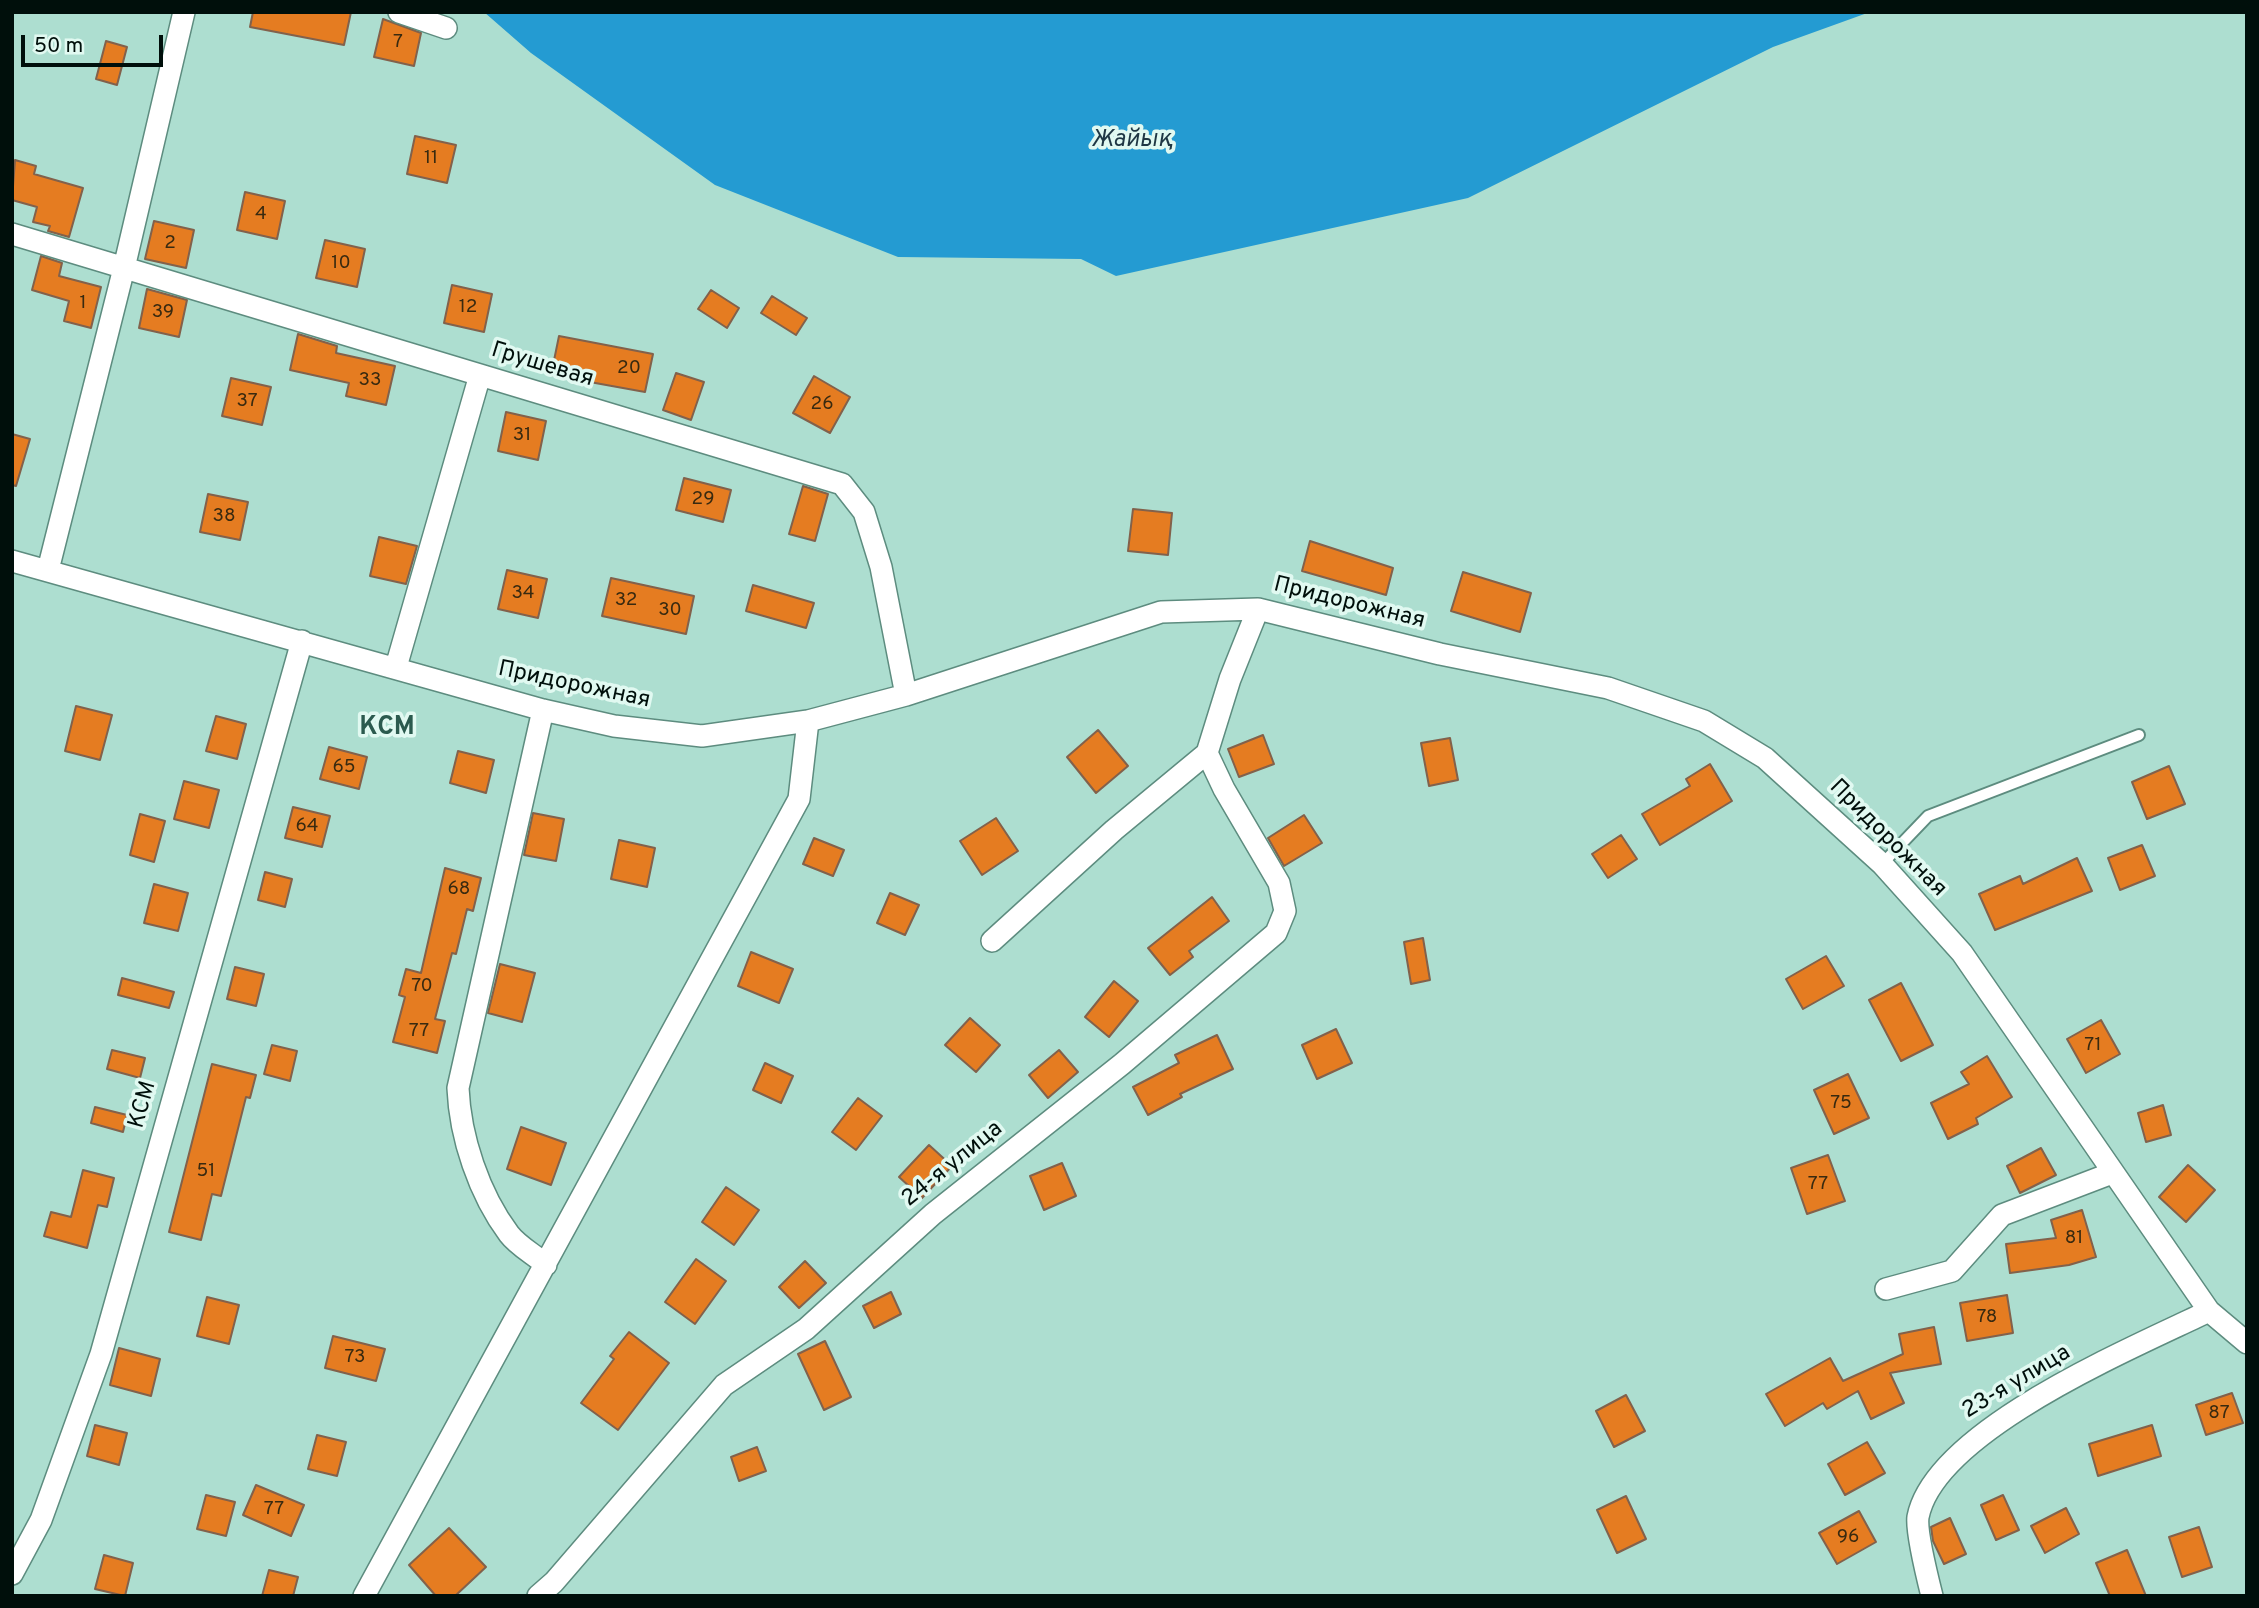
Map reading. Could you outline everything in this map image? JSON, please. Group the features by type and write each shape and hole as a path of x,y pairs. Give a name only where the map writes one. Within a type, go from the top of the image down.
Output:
{"street":[{"path":"48,570 124,268 184,12"},
{"path":"398,12 446,28"},
{"name":"Грушевая","path":"12,234 842,484 864,512 881,567 906,695"},
{"path":"396,667 480,375"},
{"name":"Придорожная","path":"12,561 543,710 614,726 702,736 808,721 906,695 1161,612 1258,608 1440,654 1608,688 1704,721 1765,758 1882,864 1962,953 2209,1311 2247,1343"},
{"path":"992,941 1114,830 1207,753 1230,679 1258,608"},
{"name":"КСМ","path":"12,1574 41,1520 101,1354 302,641"},
{"path":"543,710 458,1088 459,1105 481,1187 510,1236 546,1265"},
{"path":"364,1596 799,799 808,721"},
{"name":"24-я улица","path":"538,1596 554,1582 724,1385 806,1329 933,1214 1122,1064 1276,933 1285,911 1279,883 1224,789 1207,753"},
{"path":"1886,1289 1952,1271 2002,1215 2112,1173"},
{"name":"23-я улица","path":"1932,1596 1918,1518 1933,1484 1970,1442 2079,1374 2209,1311"}],"lane":[{"path":"1882,864 1928,816 2138,735"}],"water":[{"name":"Жайық","path":"484,12 1870,12 1773,47 1468,198 1116,276 1081,259 898,257 715,185 531,53"}],"building":[{"path":"253,12 351,12 344,45 250,27"},
{"path":"383,19 421,33 414,66 374,57"},
{"path":"106,41 127,47 117,85 96,79"},
{"path":"415,136 456,145 447,183 407,174"},
{"path":"15,160 36,166 34,174 83,188 69,237 48,231 50,226 33,222 37,207 12,200"},
{"path":"245,192 285,201 277,239 237,230"},
{"path":"154,221 194,230 186,268 145,259"},
{"path":"325,240 365,249 357,287 316,278"},
{"path":"41,256 62,263 59,276 101,287 91,328 64,321 69,301 32,290"},
{"path":"452,285 492,294 484,332 444,323"},
{"path":"147,289 187,300 179,337 139,328"},
{"path":"711,290 739,308 727,328 698,309"},
{"path":"772,296 807,318 796,335 761,313"},
{"path":"298,334 337,346 336,353 395,366 386,405 346,396 349,383 290,370"},
{"path":"559,336 653,354 645,392 551,375"},
{"path":"676,373 704,382 691,420 663,410"},
{"path":"814,376 850,397 830,433 793,413"},
{"path":"231,378 271,387 262,425 222,416"},
{"path":"506,412 546,421 538,460 498,451"},
{"path":"12,434 30,439 16,486 12,485"},
{"path":"684,478 731,490 723,522 676,510"},
{"path":"803,486 828,494 815,541 789,534"},
{"path":"208,494 248,502 240,540 200,532"},
{"path":"1133,509 1172,513 1168,555 1128,551"},
{"path":"379,537 417,546 406,584 370,576"},
{"path":"1310,541 1393,568 1386,595 1302,571"},
{"path":"507,570 547,579 538,618 498,609"},
{"path":"1463,572 1531,593 1520,632 1451,611"},
{"path":"611,578 694,596 686,634 602,616"},
{"path":"753,585 814,603 806,628 746,611"},
{"path":"76,706 112,715 100,760 65,751"},
{"path":"216,716 246,724 237,759 206,751"},
{"path":"1098,730 1128,766 1096,793 1067,757"},
{"path":"1263,735 1274,764 1239,777 1228,749"},
{"path":"1450,738 1458,780 1429,786 1421,743"},
{"path":"329,747 367,757 359,789 320,779"},
{"path":"458,751 494,760 486,793 450,783"},
{"path":"1710,764 1732,801 1660,845 1642,814 1690,786 1686,779"},
{"path":"2169,766 2185,804 2147,819 2132,782"},
{"path":"184,781 219,790 209,828 174,819"},
{"path":"293,807 330,816 322,847 285,838"},
{"path":"533,813 564,819 556,861 524,855"},
{"path":"140,814 165,821 154,862 130,855"},
{"path":"1304,815 1322,843 1284,866 1268,838"},
{"path":"996,818 1018,851 982,875 960,841"},
{"path":"1621,835 1637,859 1608,878 1592,854"},
{"path":"814,838 844,850 833,876 803,864"},
{"path":"619,840 655,848 647,887 611,879"},
{"path":"2142,845 2155,876 2120,890 2108,858"},
{"path":"2077,858 2092,891 1995,930 1979,894 2020,876 2023,884"},
{"path":"445,868 481,878 473,911 467,909 456,954 452,953 435,1019 445,1021 437,1053 393,1042 405,997 399,995 406,969 421,973"},
{"path":"265,872 292,879 285,907 258,900"},
{"path":"154,884 188,893 178,931 144,923"},
{"path":"890,893 919,905 905,935 877,923"},
{"path":"1212,897 1229,921 1189,951 1193,957 1170,975 1148,948"},
{"path":"1423,938 1430,980 1411,984 1404,942"},
{"path":"751,952 793,969 779,1003 738,986"},
{"path":"1826,956 1844,986 1803,1009 1786,979"},
{"path":"500,964 535,973 522,1022 488,1013"},
{"path":"235,967 264,974 256,1006 227,999"},
{"path":"122,978 174,992 169,1008 118,995"},
{"path":"1114,981 1138,1001 1109,1037 1085,1017"},
{"path":"1901,983 1933,1045 1901,1061 1869,1000"},
{"path":"970,1018 1000,1045 976,1072 945,1045"},
{"path":"2101,1020 2120,1054 2086,1073 2067,1039"},
{"path":"1336,1029 1352,1063 1317,1079 1302,1045"},
{"path":"1217,1035 1233,1069 1180,1094 1182,1097 1148,1115 1133,1087 1179,1063 1175,1055"},
{"path":"272,1045 297,1051 290,1081 264,1074"},
{"path":"112,1050 145,1058 140,1078 107,1069"},
{"path":"1059,1050 1078,1072 1048,1098 1029,1075"},
{"path":"1987,1056 2012,1097 1976,1118 1978,1124 1948,1139 1931,1103 1969,1084 1961,1072"},
{"path":"765,1063 793,1076 781,1103 753,1090"},
{"path":"212,1064 256,1075 250,1098 246,1097 221,1196 212,1194 201,1240 169,1232"},
{"path":"1848,1074 1869,1118 1834,1134 1814,1090"},
{"path":"858,1098 882,1116 856,1150 832,1132"},
{"path":"2163,1105 2171,1135 2146,1142 2138,1113"},
{"path":"95,1107 127,1115 123,1132 91,1123"},
{"path":"521,1127 566,1143 551,1185 507,1169"},
{"path":"929,1145 952,1166 922,1198 899,1177"},
{"path":"2041,1148 2056,1175 2020,1193 2007,1166"},
{"path":"1828,1155 1845,1201 1807,1214 1791,1168"},
{"path":"1062,1163 1076,1196 1044,1210 1030,1176"},
{"path":"2188,1165 2215,1190 2186,1222 2159,1197"},
{"path":"83,1170 114,1178 107,1207 98,1205 87,1248 44,1236 51,1212 71,1217"},
{"path":"726,1187 759,1210 734,1245 702,1222"},
{"path":"2082,1210 2096,1257 2069,1265 2010,1273 2006,1244 2056,1238 2051,1220"},
{"path":"696,1259 726,1281 695,1324 665,1302"},
{"path":"805,1261 826,1283 799,1308 779,1287"},
{"path":"891,1292 901,1314 874,1328 863,1306"},
{"path":"2007,1295 2013,1333 1967,1341 1960,1303"},
{"path":"207,1297 239,1305 229,1344 197,1336"},
{"path":"1934,1327 1941,1364 1890,1373 1904,1403 1871,1419 1858,1391 1827,1409 1823,1403 1785,1426 1766,1394 1830,1358 1843,1381 1903,1354 1899,1334"},
{"path":"629,1332 669,1363 618,1430 581,1403 614,1359 610,1356"},
{"path":"333,1336 385,1349 376,1381 325,1368"},
{"path":"825,1341 851,1397 824,1410 798,1354"},
{"path":"119,1348 160,1359 151,1396 110,1385"},
{"path":"2232,1393 2243,1423 2206,1435 2196,1405"},
{"path":"1626,1395 1645,1431 1614,1447 1596,1411"},
{"path":"95,1425 127,1433 119,1465 87,1456"},
{"path":"2152,1425 2161,1456 2098,1476 2089,1444"},
{"path":"317,1435 346,1442 337,1476 308,1469"},
{"path":"1867,1442 1885,1473 1845,1495 1828,1464"},
{"path":"757,1447 766,1471 739,1481 731,1457"},
{"path":"256,1485 304,1505 291,1536 243,1515"},
{"path":"206,1495 235,1502 226,1536 197,1529"},
{"path":"2003,1495 2019,1530 1996,1540 1981,1505"},
{"path":"1626,1496 1646,1539 1617,1553 1597,1510"},
{"path":"2066,1508 2079,1534 2045,1553 2031,1526"},
{"path":"1859,1511 1876,1542 1837,1564 1819,1533"},
{"path":"1950,1518 1966,1554 1944,1564 1933,1541 1931,1527"},
{"path":"2199,1527 2212,1567 2182,1577 2169,1537"},
{"path":"449,1528 486,1567 455,1596 436,1596 409,1565"},
{"path":"2127,1550 2146,1596 2110,1596 2096,1563"},
{"path":"104,1555 133,1563 125,1596 95,1589"},
{"path":"269,1570 298,1577 293,1596 262,1596"}],"district":[{"name":"КСМ","path":"387,729"}]}
